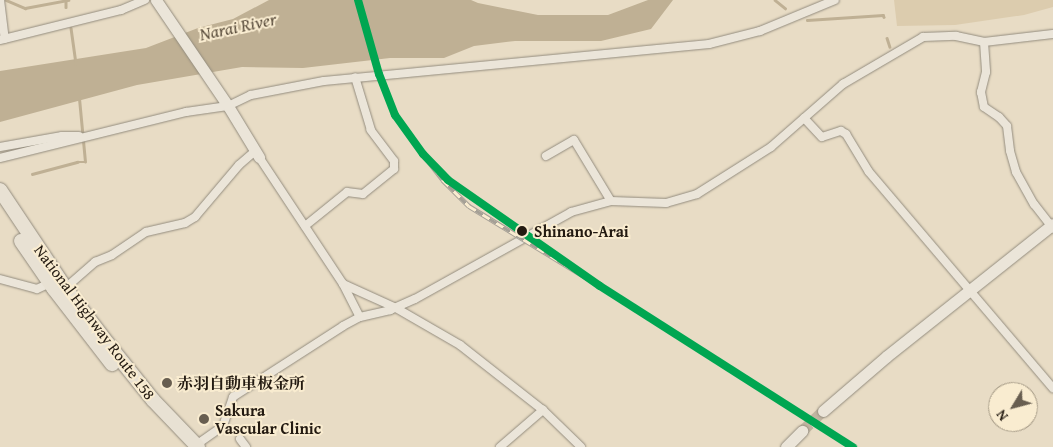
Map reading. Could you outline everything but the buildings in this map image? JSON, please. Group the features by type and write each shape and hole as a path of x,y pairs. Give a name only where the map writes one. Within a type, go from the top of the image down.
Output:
{"highway":[{"name":"National Highway Route 158","path":"0,190 58,286"},
{"name":"National Highway Route 158","path":"0,208 118,371 193,447"}],"street":[{"path":"0,0 2,39 121,10 145,0"},
{"path":"0,158 293,86 355,77 710,44 760,31 835,0"},
{"path":"157,1 226,102 257,154 337,278 343,284 360,317"},
{"path":"193,447 223,426 233,397 324,337 360,317 396,308 486,262 572,212 611,200 666,203 697,194 771,147 843,84 923,37 956,36 984,42 1053,34"},
{"path":"823,411 969,290 1052,226 1034,204 1016,172 1010,152 1007,126 999,117 984,107 981,92 986,72 984,42"},
{"path":"305,226 347,192 363,194 394,169 394,161 371,130 355,77"},
{"path":"804,118 822,136 842,131 846,134 869,172 1053,388"},
{"path":"0,148 62,136 91,136"},
{"path":"546,156 574,140 611,200"},
{"path":"0,280 37,289 58,286 95,262 112,255 146,232 185,223 195,217 239,165 257,154"},
{"path":"343,284 396,308 460,345 543,410 581,447"},
{"path":"500,447 543,410"},
{"path":"786,447 802,430"},
{"path":"240,439 246,447"}],"shaded area":[{"path":"894,0 1053,0 1053,7 1024,15 955,25 897,26"}],"water":[{"name":"Narai River","path":"269,0 471,0 538,15 608,15 648,0 673,0 651,29 601,41 515,41 474,46 444,58 390,58 303,68 242,67 137,85 0,122 0,71 146,48 198,28 233,19"}],"waterway":[{"path":"6,0 25,8 68,0"},
{"path":"775,0 785,8"},
{"path":"66,1 66,7"},
{"path":"807,20 883,15 884,17"},
{"path":"71,28 76,64"},
{"path":"887,38 890,47"},
{"path":"32,174 77,162 85,162 79,99"}],"tunnel":[{"path":"802,431 823,411"}],"railway":[{"path":"423,154 443,180 469,206 600,286"}],"transit line":[{"path":"358,0 379,74 395,115 423,154 448,180 600,286 853,447"}],"place":[{"name":"Shinano-Arai","path":"522,231"},
{"name":"赤羽自動車板金所","path":"167,383"},
{"name":"Sakura Vascular Clinic","path":"204,419"}]}
